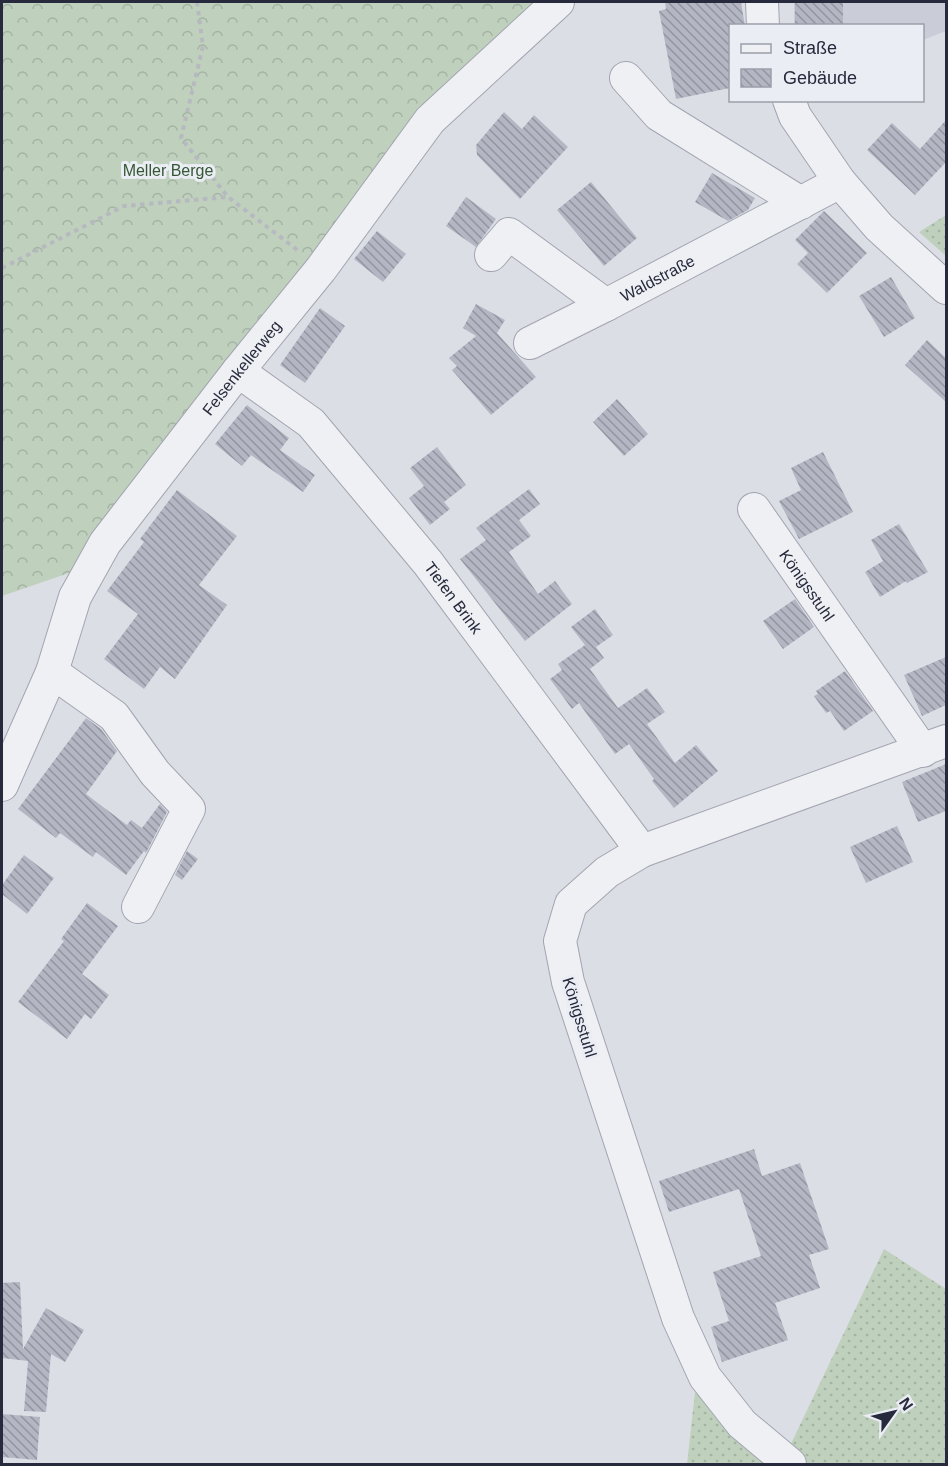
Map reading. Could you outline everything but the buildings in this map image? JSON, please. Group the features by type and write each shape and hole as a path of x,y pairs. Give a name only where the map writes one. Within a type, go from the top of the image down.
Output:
{"street":[{"name":"Felsenkellerweg","path":"2,785 52,672 75,597 105,543 238,371 321,269 430,120 558,2"},
{"path":"762,2 764,24"},
{"path":"626,78 659,116 801,203"},
{"path":"790,102 795,116 840,182 879,226 946,288"},
{"name":"Waldstraße","path":"491,255 509,234 606,305 840,182"},
{"path":"530,343 606,305"},
{"name":"Tiefen Brink","path":"238,371 311,423 428,563 642,852"},
{"name":"Königsstuhl","path":"754,509 935,746 642,852 607,872 571,904 560,941 568,982 678,1318 705,1377 742,1424 790,1464"},
{"path":"52,672 114,716 154,773 189,809 138,907"}],"path":[{"path":"197,2 203,46 181,138 228,197 321,269"},
{"path":"2,268 124,206 228,197"}],"shaded area":[{"path":"794,2 946,2 946,31 924,40 924,24 794,24"}],"green space":[{"name":"Meller Berge","path":"2,2 541,2 421,115 245,341 72,572 2,596"},
{"path":"946,215 946,256 919,232"},
{"path":"884,1249 946,1289 946,1464 807,1464 789,1448"},
{"path":"695,1392 776,1464 687,1464"}]}
